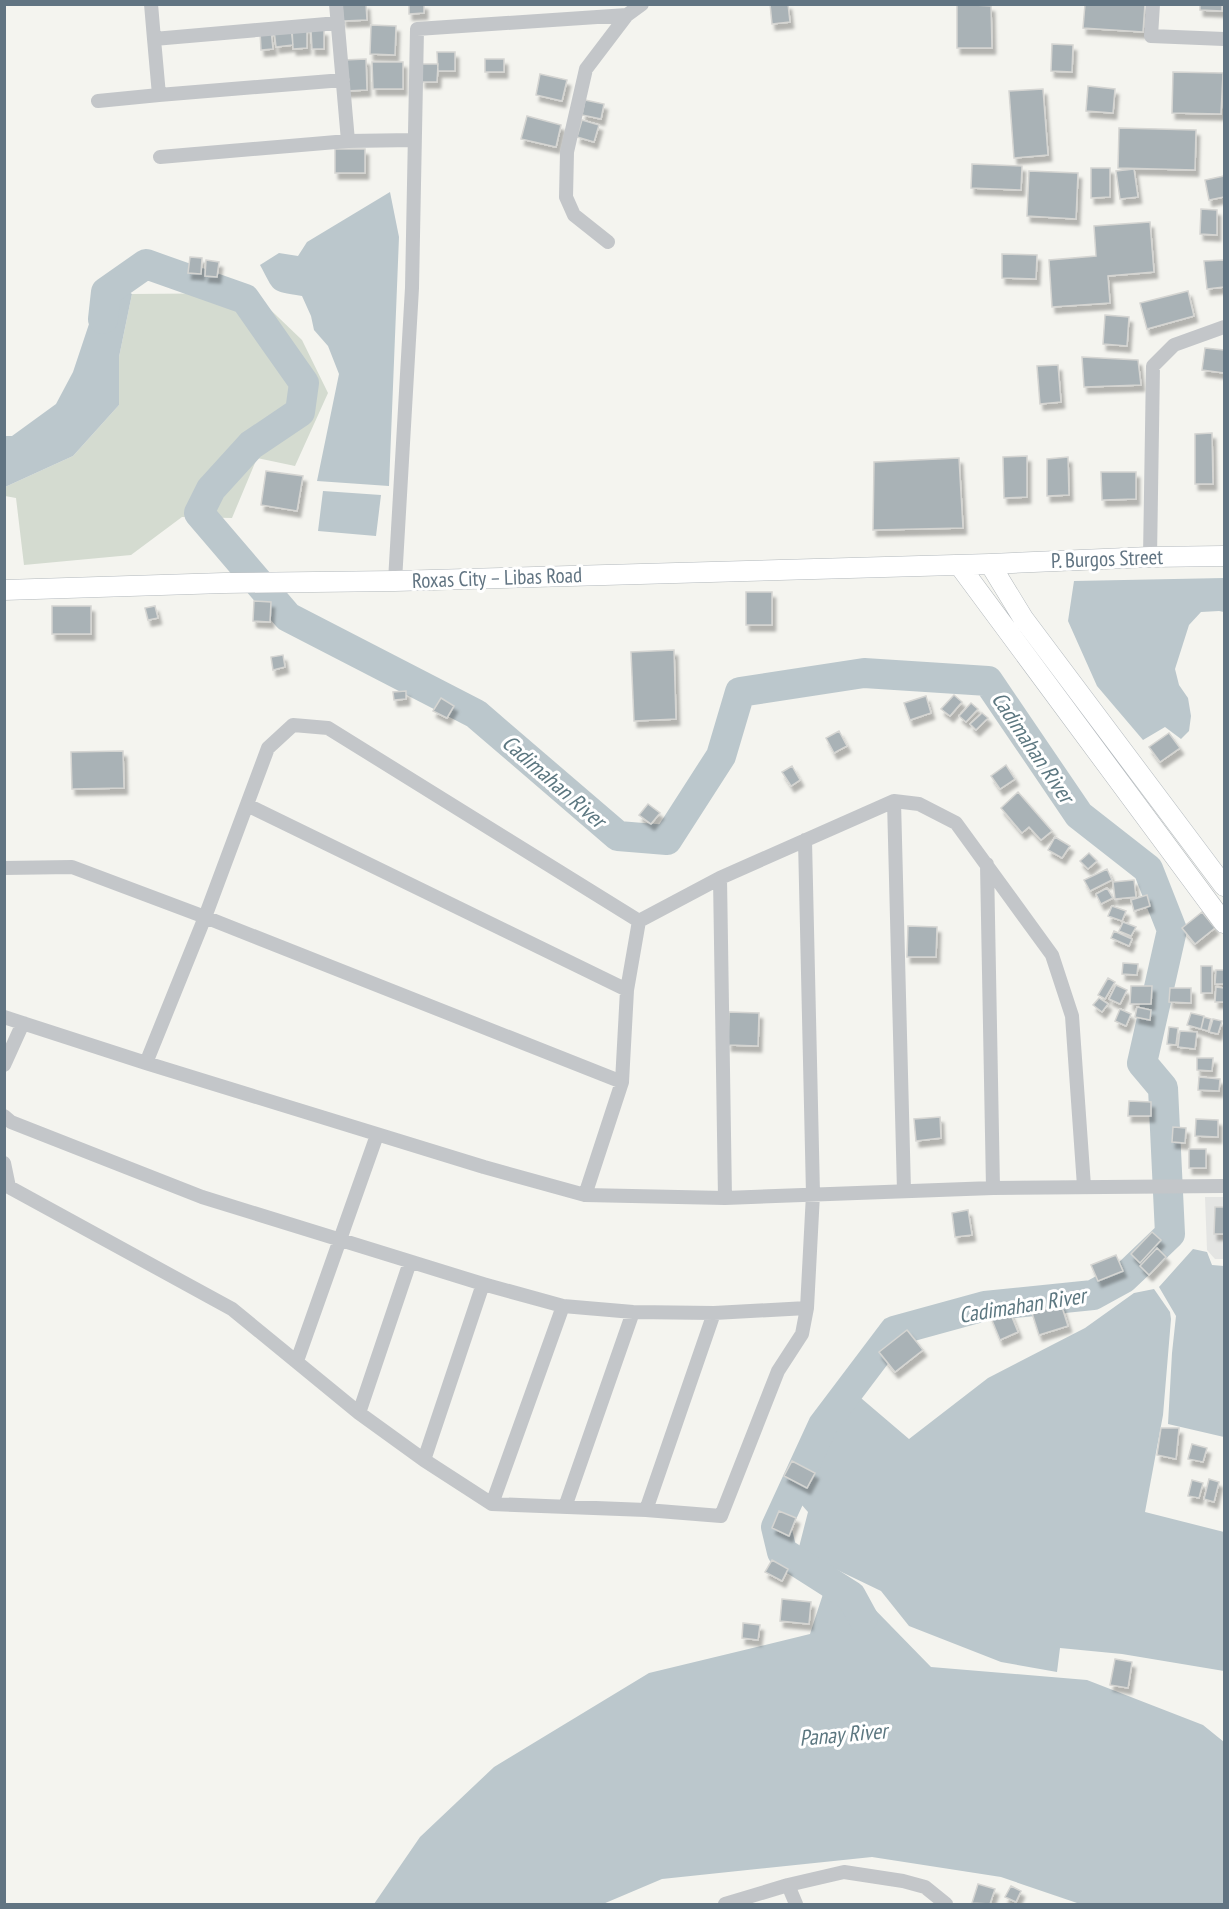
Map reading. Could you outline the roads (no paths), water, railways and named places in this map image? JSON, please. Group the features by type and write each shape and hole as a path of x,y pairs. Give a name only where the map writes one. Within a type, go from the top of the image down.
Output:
{"main road":[{"name":"P. Burgos Street","path":"990,564 1224,556"},
{"name":"Roxas City – Libas Road","path":"4,590 990,564"},
{"path":"990,564 1023,618 1224,886"},
{"path":"960,565 1224,924"}],"street":[{"path":"151,4 159,95"},
{"path":"336,4 348,141"},
{"path":"608,242 574,215 566,197 567,152 586,69 627,15 642,4"},
{"path":"1153,4 1151,36 1224,39"},
{"path":"395,581 412,288 417,29 627,15"},
{"path":"154,39 338,23"},
{"path":"98,101 343,80"},
{"path":"160,157 348,141 414,140"},
{"path":"1150,557 1153,366 1174,345 1224,327"},
{"path":"146,1063 205,917 268,748 293,725 328,728 639,921"},
{"path":"894,801 904,1191"},
{"path":"639,921 720,878 894,801 919,804 956,823 1052,955 1072,1016 1084,1186"},
{"path":"247,805 627,990"},
{"path":"4,1163 9,1187 232,1309 359,1413 424,1460 492,1504 646,1510 721,1516 778,1371 802,1334 807,1308 813,1194 805,840"},
{"path":"987,864 993,1188"},
{"path":"4,868 72,867 205,917 622,1082"},
{"path":"720,878 725,1197"},
{"path":"585,1195 622,1082 627,990 639,921"},
{"path":"4,1017 377,1135 585,1195 725,1197 993,1188 1224,1185"},
{"path":"4,1065 23,1023"},
{"path":"4,1116 11,1122 202,1197 410,1262 562,1306 633,1312 714,1312 807,1308"},
{"path":"297,1361 377,1135"},
{"path":"359,1413 410,1262"},
{"path":"424,1460 483,1284"},
{"path":"492,1504 562,1306"},
{"path":"565,1507 633,1312"},
{"path":"646,1510 714,1312"},
{"path":"725,1905 788,1885 844,1872 925,1887 946,1905"},
{"path":"788,1885 796,1905"}],"water":[{"path":"390,192 399,237 389,486 317,481 339,374 328,346 314,330 311,316 302,296 274,289 260,265 279,253 298,256 307,242"},
{"path":"108,278 132,294 119,357 119,405 73,456 5,487 5,436 12,436 56,404 73,372 92,315"},
{"path":"323,491 381,495 376,536 318,531"},
{"path":"1224,578 1224,612 1201,612 1189,625 1175,669 1179,685 1188,698 1191,716 1189,731 1181,739 1165,727 1143,740 1097,686 1068,621 1074,581"},
{"path":"1193,1249 1207,1252 1212,1265 1224,1266 1224,1437 1168,1424 1176,1316 1159,1287"},
{"path":"1154,1289 1170,1312 1171,1319 1163,1415 1145,1512 1224,1532 1224,1671 1122,1654 1060,1648 1057,1672 1001,1662 909,1626 881,1591 798,1551 808,1512 797,1497 796,1486 799,1473 814,1441 848,1387 909,1439 988,1378 1085,1328 1134,1293"},
{"name":"Panay River","path":"850,1584 931,1667 1087,1680 1203,1725 1224,1742 1224,1904 1080,1904 1001,1877 872,1857 662,1879 603,1904 374,1904 420,1837 494,1767 649,1673 810,1634 824,1591"}],"waterway":[{"name":"Cadimahan River","path":"103,319 106,292 146,264 245,299 304,383 300,412 251,445 211,489 199,513 288,617 476,714 618,836 667,840 721,756 740,692 864,673 988,681 1079,815 1148,869 1172,930 1142,1063 1163,1088 1170,1234 1124,1278 1093,1295 985,1306 894,1331 823,1425 776,1527 782,1552 851,1596 863,1618"}]}
